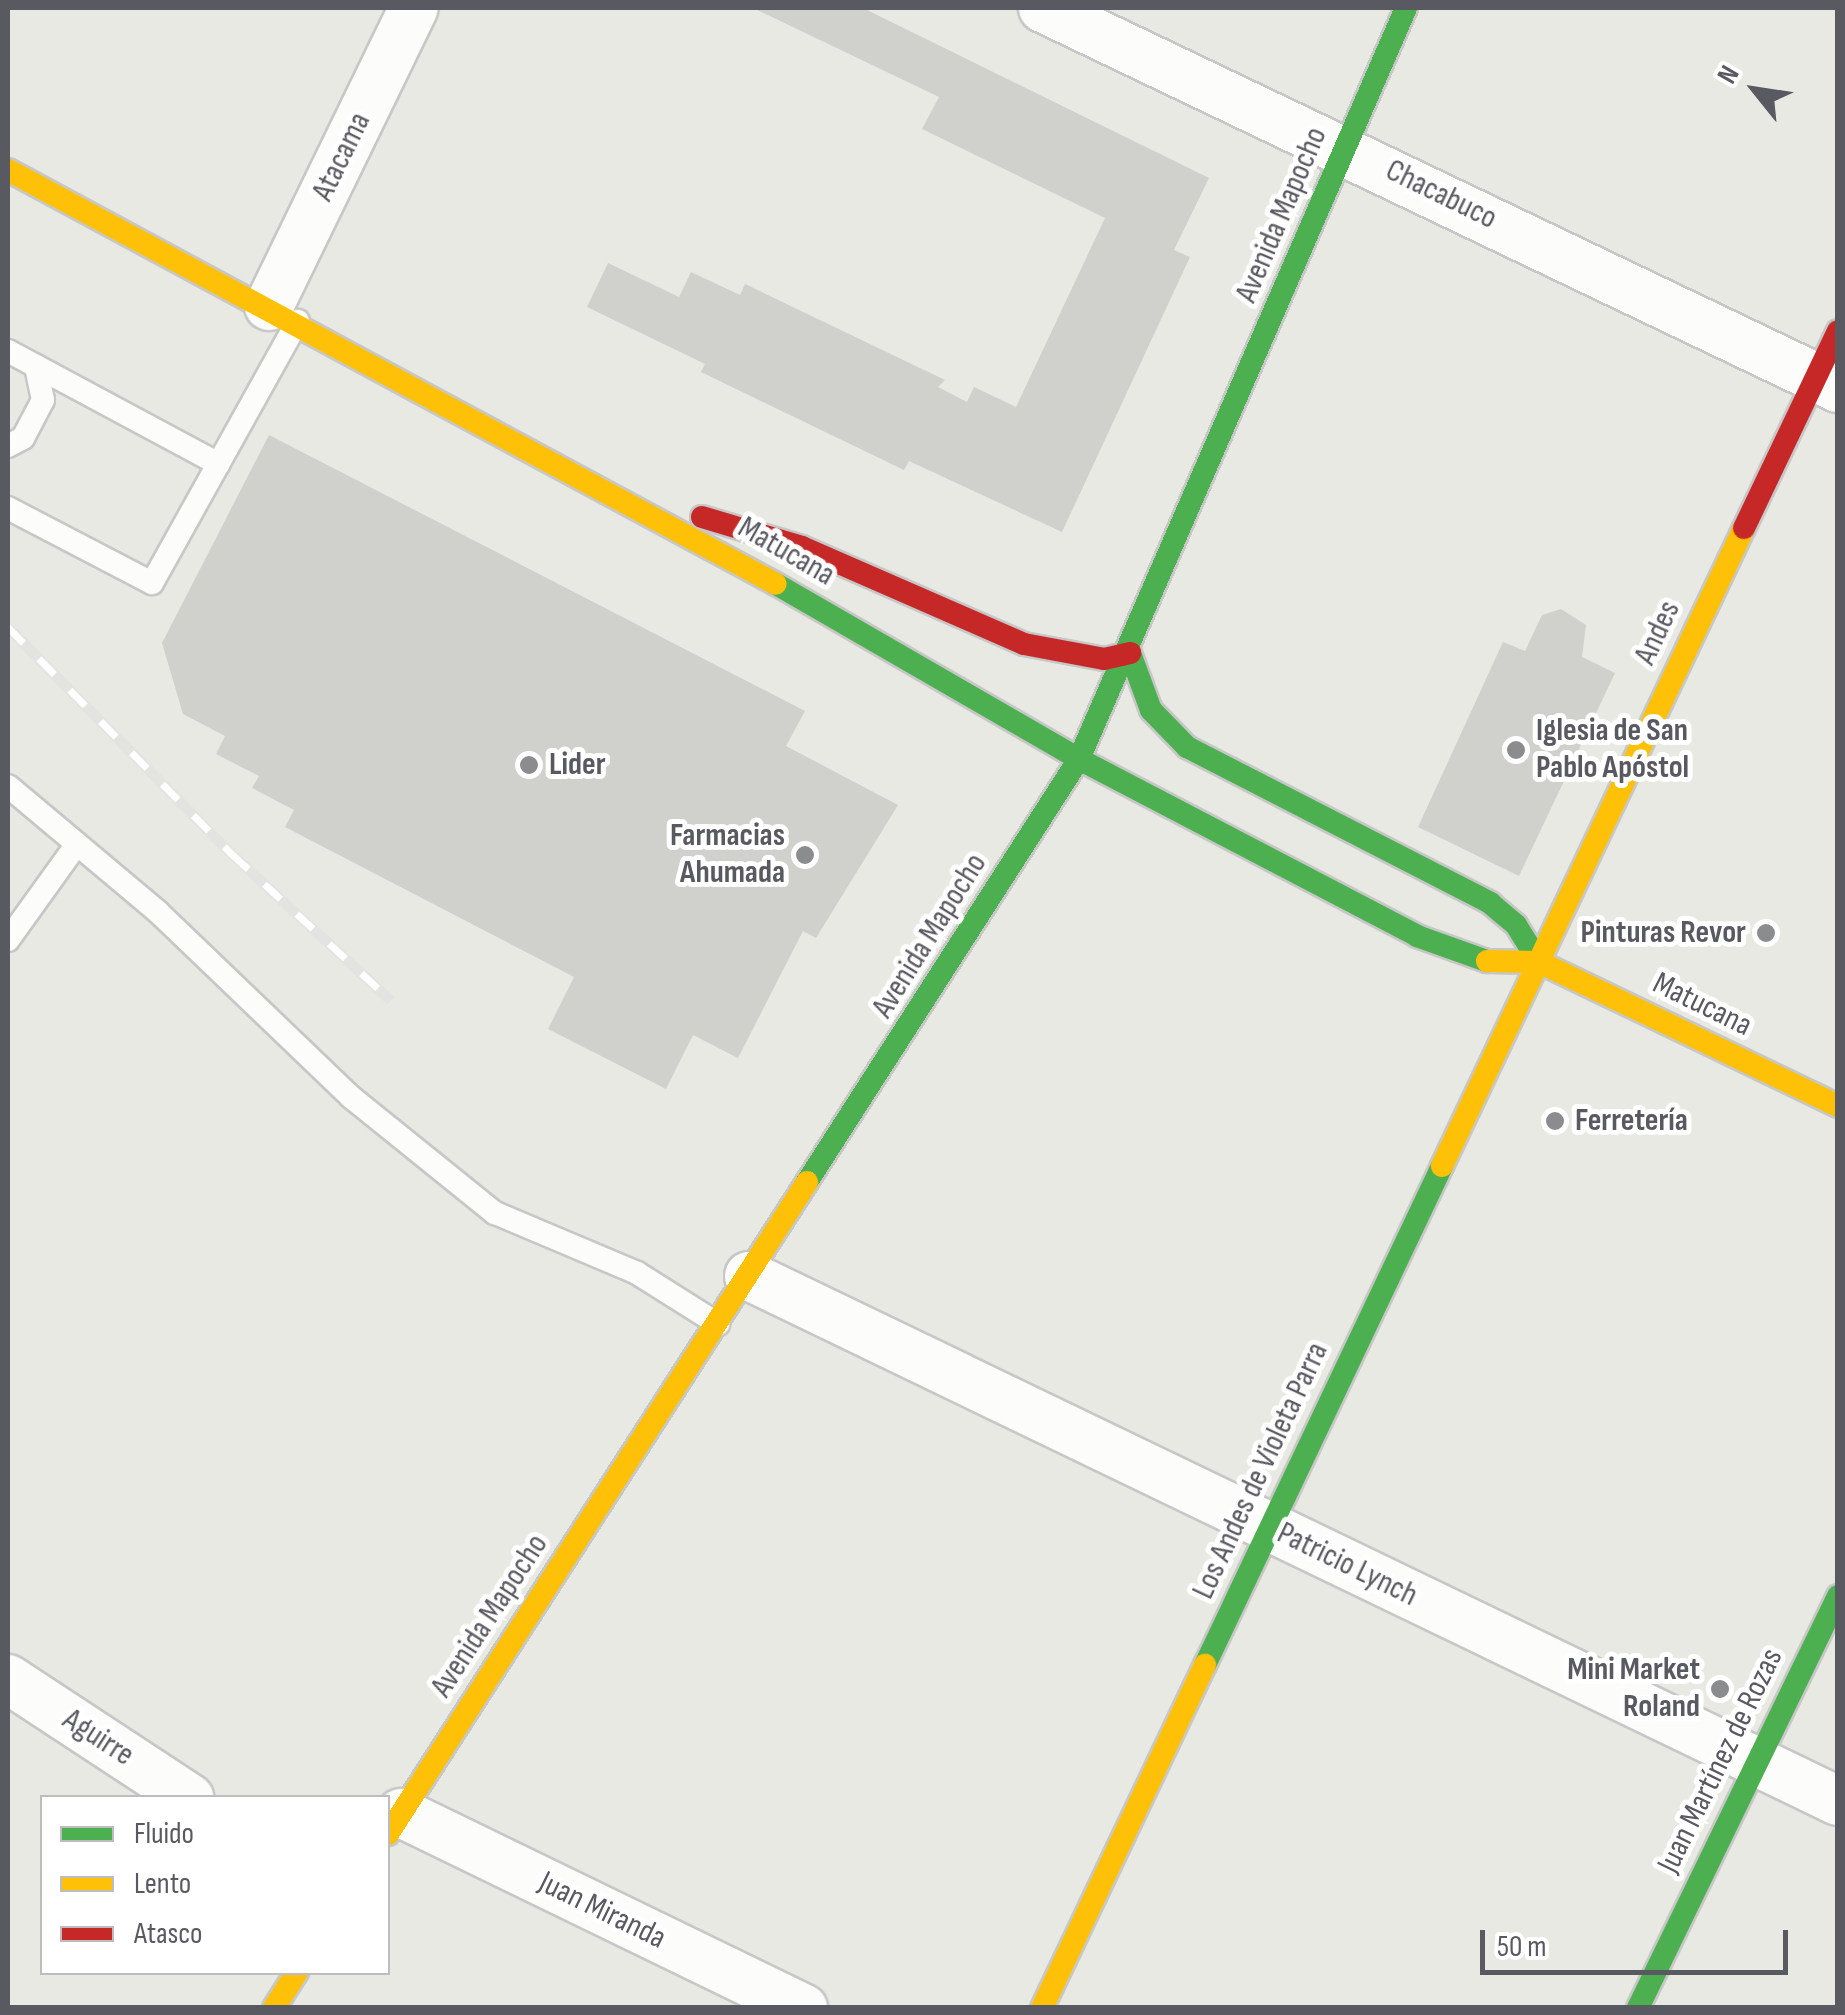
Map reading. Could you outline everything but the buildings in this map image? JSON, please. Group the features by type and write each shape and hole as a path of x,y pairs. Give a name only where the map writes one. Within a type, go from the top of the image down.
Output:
{"main road":[{"name":"Avenida Mapocho","path":"394,1824 1079,759 1130,654 1406,8"},
{"name":"Matucana","path":"8,170 626,498 1079,759 1446,950 1511,966 1539,962 1838,1106"},
{"name":"Andes","path":"1539,962 1826,382 1838,332"},
{"path":"626,498 802,547 1024,644 1104,659 1130,654 1151,710 1186,747 1490,902 1516,925 1539,962"},
{"name":"Los Andes de Violeta Parra","path":"1042,2008 1539,962"},
{"name":"Juan Martínez de Rozas","path":"1638,2008 1838,1596"},
{"path":"274,2008 295,1975"}],"street":[{"name":"Atacama","path":"284,314 414,8"},
{"name":"Chacabuco","path":"1043,8 1826,382"},
{"name":"Patricio Lynch","path":"749,1276 1838,1801"},
{"name":"Aguirre","path":"8,1679 183,1795"},
{"name":"Juan Miranda","path":"394,1824 803,2008"}],"lane":[{"path":"8,508 152,584 218,464 284,314"},
{"path":"8,351 218,464"},
{"path":"8,446 23,438 43,400 36,366"},
{"path":"8,786 158,912 351,1097 495,1214 638,1273 718,1324"},
{"path":"8,940 77,844"}],"railway":[{"path":"8,627 232,854 391,1000"}],"traffic: fast":[{"path":"1079,759 1406,8"},
{"path":"776,584 1079,759 1417,936 1487,961"},
{"path":"1130,653 1151,710 1187,747 1490,903 1516,925 1539,962"},
{"path":"807,1182 1079,759"},
{"path":"1205,1665 1442,1166"},
{"path":"1638,2008 1838,1596"}],"traffic: slow":[{"path":"8,170 776,584"},
{"path":"1442,1166 1744,528"},
{"path":"1487,961 1539,962 1838,1106"},
{"path":"390,1831 807,1182"},
{"path":"1042,2008 1205,1665"},
{"path":"274,2008 295,1975"}],"traffic: jam":[{"path":"1744,528 1838,331"},
{"path":"702,517 802,547 1024,644 1104,659 1130,653"}],"place":[{"name":"Iglesia de San Pablo Apóstol","path":"1516,750"},
{"name":"Lider","path":"529,765"},
{"name":"Farmacias Ahumada","path":"805,855"},
{"name":"Pinturas Revor","path":"1766,933"},
{"name":"Ferretería","path":"1555,1121"},
{"name":"Mini Market Roland","path":"1720,1689"}]}
